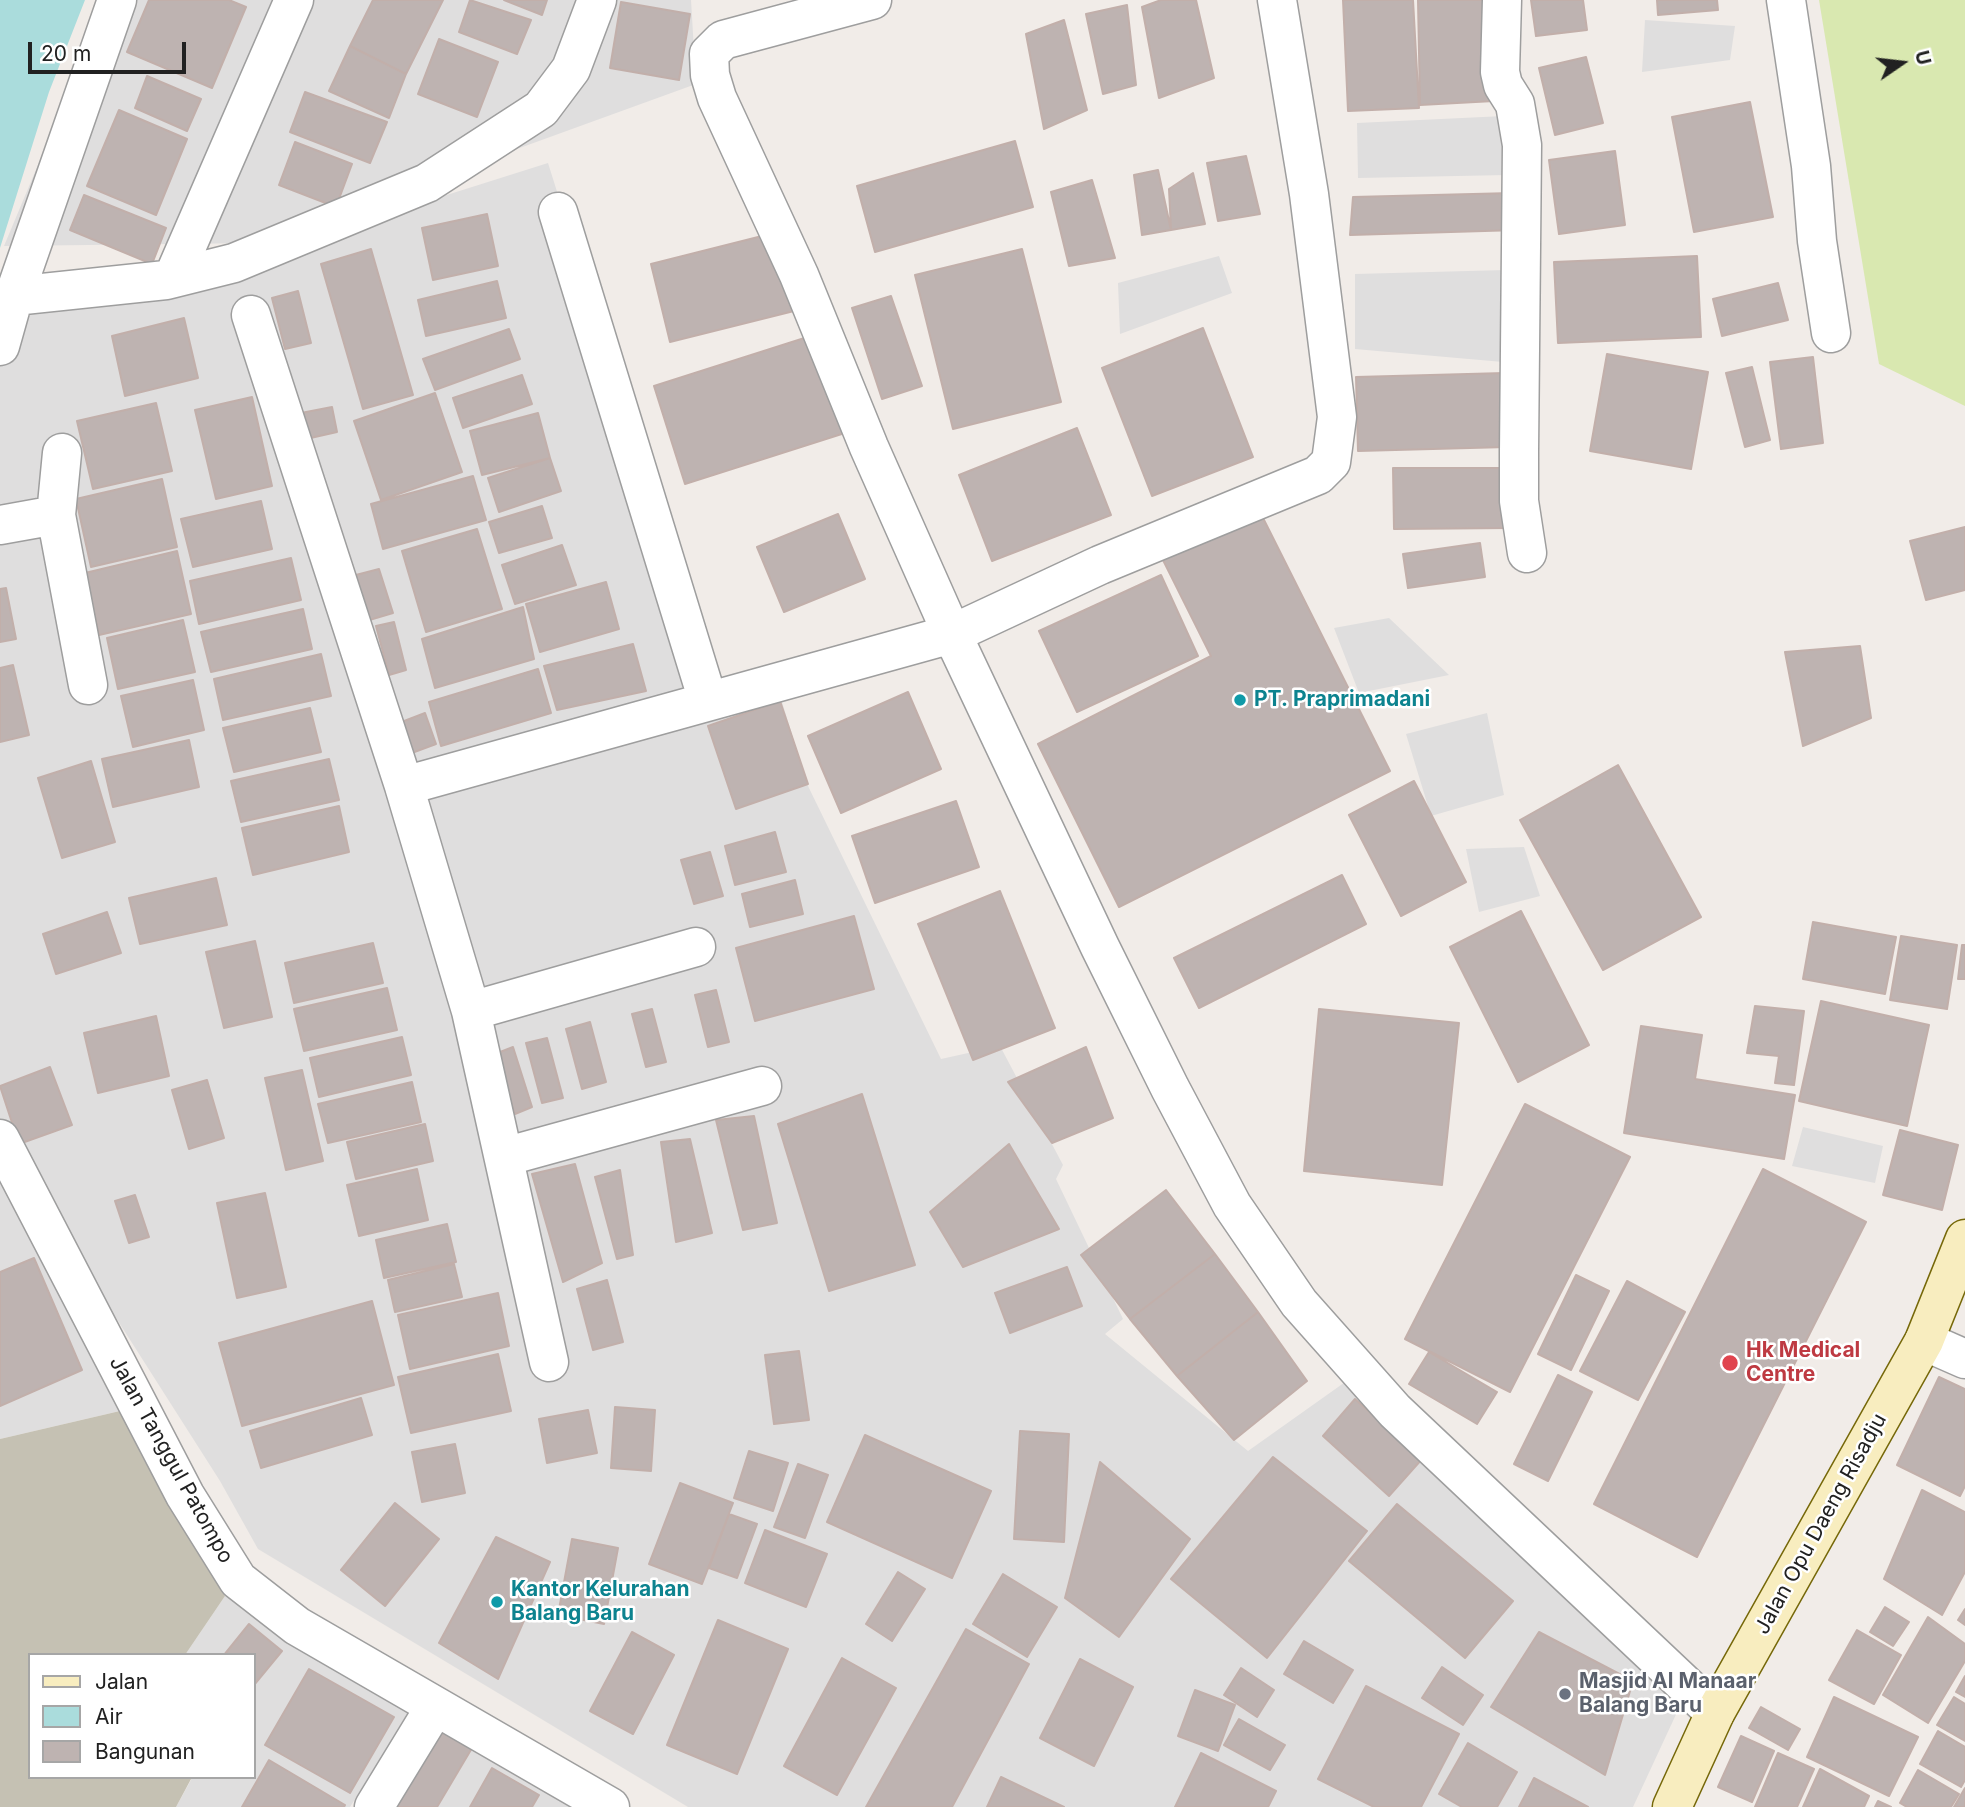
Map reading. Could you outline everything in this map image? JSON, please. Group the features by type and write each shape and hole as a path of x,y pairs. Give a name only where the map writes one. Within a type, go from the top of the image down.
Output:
{"main road":[{"name":"Jalan Opu Daeng Risadju","path":"1672,1807 1716,1713 1924,1341 1965,1239"}],"street":[{"path":"0,346 14,296 117,0"},
{"path":"173,278 294,0"},
{"path":"14,296 173,278 234,263 427,183 541,110 571,69 597,0"},
{"path":"872,0 747,15 709,54 710,75 717,98 800,275 869,447 952,634 1170,1088 1232,1205 1299,1303 1395,1410 1716,1713"},
{"path":"404,786 952,634 1219,514 1318,475 1331,462 1337,417 1309,194 1276,0"},
{"path":"1502,0 1500,72 1503,85 1515,104 1522,145 1519,501 1527,553"},
{"path":"1786,0 1811,166 1816,241 1831,333"},
{"path":"558,212 708,701"},
{"path":"251,315 404,786 471,1011 549,1362"},
{"path":"62,453 56,515 88,685"},
{"path":"0,525 56,515"},
{"path":"471,1011 696,947"},
{"path":"504,1157 762,1086"},
{"name":"Jalan Tanggul Patompo","path":"0,1139 185,1495 238,1580 297,1626 610,1807"},
{"path":"1924,1341 1965,1359"},
{"path":"374,1807 435,1707"}],"shaded area":[{"path":"107,0 691,0 696,84 258,243 4,246"},
{"path":"1645,20 1735,26 1730,60 1642,72"},
{"path":"1504,116 1507,175 1358,178 1357,123"},
{"path":"548,163 721,712 782,702 808,786 941,1059 1000,1046 1063,1165 1056,1179 1123,1319 1105,1334 1248,1451 1348,1380 1679,1708 1633,1807 688,1807 258,1549 220,1481 25,1175 0,1122 0,362 17,306 105,303"},
{"path":"1219,256 1232,293 1120,334 1118,283"},
{"path":"1506,270 1503,362 1355,349 1355,274"},
{"path":"1389,618 1449,675 1359,693 1334,628"},
{"path":"1487,713 1504,795 1431,816 1406,734"},
{"path":"1524,847 1540,896 1479,912 1466,849"},
{"path":"1803,1127 1883,1146 1875,1183 1792,1166"},
{"path":"0,1155 120,1411 0,1439"},
{"path":"120,1411 225,1596 186,1653 28,1653 28,1779 191,1779 176,1807 0,1807 0,1439"},
{"path":"225,1596 410,1711 350,1807 176,1807 190,1779 256,1779 256,1653 186,1653"},
{"path":"433,1724 587,1807 384,1807"}],"green space":[{"path":"1819,0 1965,0 1965,406 1879,364"}],"water":[{"path":"0,0 85,0 49,92 0,248"}],"building":[{"path":"149,0 229,0 246,7 212,88 127,52"},
{"path":"373,0 443,0 406,74 350,46"},
{"path":"470,0 531,20 517,54 459,32"},
{"path":"504,0 547,0 542,15"},
{"path":"1161,0 1196,0 1214,78 1159,98 1142,7"},
{"path":"1343,0 1413,0 1419,108 1348,111"},
{"path":"1418,0 1498,0 1494,101 1420,105"},
{"path":"1531,0 1583,0 1587,30 1536,36"},
{"path":"1657,0 1717,0 1718,10 1658,15"},
{"path":"621,2 690,14 679,80 610,68"},
{"path":"1127,5 1136,85 1103,94 1086,14"},
{"path":"1064,20 1087,110 1044,129 1026,34"},
{"path":"439,39 498,62 477,117 418,94"},
{"path":"350,46 406,74 389,118 329,91"},
{"path":"1586,57 1603,123 1555,135 1539,68"},
{"path":"147,76 201,99 187,131 135,108"},
{"path":"305,92 387,122 370,163 290,132"},
{"path":"1750,102 1773,217 1694,232 1672,117"},
{"path":"119,110 187,139 156,215 87,186"},
{"path":"1015,141 1033,207 875,252 857,186"},
{"path":"295,142 352,164 336,207 279,185"},
{"path":"1615,151 1625,225 1559,234 1549,160"},
{"path":"1246,156 1260,214 1218,221 1207,163"},
{"path":"1158,170 1171,230 1142,235 1134,175"},
{"path":"1193,173 1205,224 1171,230 1169,189"},
{"path":"1092,180 1115,258 1069,266 1051,192"},
{"path":"1513,193 1518,230 1350,235 1353,197"},
{"path":"84,195 166,228 152,264 70,230"},
{"path":"487,214 498,266 433,280 422,228"},
{"path":"774,233 794,311 670,342 651,264"},
{"path":"371,249 413,395 363,409 321,264"},
{"path":"1022,249 1061,402 953,429 915,275"},
{"path":"1697,256 1701,337 1558,343 1554,262"},
{"path":"497,281 506,318 426,336 418,300"},
{"path":"1778,283 1788,320 1722,336 1713,299"},
{"path":"298,291 311,343 285,349 272,298"},
{"path":"891,296 922,386 882,399 852,308"},
{"path":"184,318 198,378 125,396 112,336"},
{"path":"1203,328 1253,457 1152,496 1102,368"},
{"path":"509,329 520,359 435,390 423,359"},
{"path":"817,334 848,432 685,484 654,386"},
{"path":"1607,354 1708,372 1691,469 1590,451"},
{"path":"1813,357 1823,443 1781,449 1770,362"},
{"path":"1752,367 1770,440 1745,447 1726,373"},
{"path":"1505,373 1507,447 1358,451 1356,377"},
{"path":"522,375 532,404 463,428 453,398"},
{"path":"435,393 462,472 381,500 354,421"},
{"path":"252,397 272,486 216,499 195,410"},
{"path":"156,403 172,471 93,489 77,421"},
{"path":"332,407 337,432 306,439 301,413"},
{"path":"538,413 550,458 482,475 470,431"},
{"path":"1077,428 1111,515 992,561 959,475"},
{"path":"550,458 561,491 499,512 488,478"},
{"path":"1393,468 1509,468 1510,528 1394,529"},
{"path":"473,476 486,520 383,549 371,504"},
{"path":"162,479 177,547 91,567 76,499"},
{"path":"261,501 272,549 193,567 181,519"},
{"name":"PT. Praprimadani","path":"1256,504 1390,771 1119,907 1038,744 1211,656 1159,552"},
{"path":"542,506 552,538 499,553 489,522"},
{"path":"838,514 865,579 784,612 757,547"},
{"path":"1965,527 1965,590 1926,600 1910,541"},
{"path":"477,529 502,609 426,632 402,551"},
{"path":"1480,543 1485,577 1408,588 1403,554"},
{"path":"562,545 576,585 515,604 502,565"},
{"path":"177,551 191,614 99,635 85,573"},
{"path":"291,558 301,600 199,624 190,581"},
{"path":"379,569 393,613 366,621 352,576"},
{"path":"1161,575 1198,656 1077,712 1039,631"},
{"path":"606,582 619,629 540,652 526,604"},
{"path":"6,588 16,639 0,642 0,589"},
{"path":"523,607 534,659 435,688 422,639"},
{"path":"303,609 312,649 211,672 201,632"},
{"path":"183,620 195,672 118,689 107,638"},
{"path":"394,622 406,670 389,675 376,626"},
{"path":"633,644 646,691 557,710 544,666"},
{"path":"1860,646 1871,718 1803,746 1785,652"},
{"path":"321,654 331,696 223,720 214,679"},
{"path":"13,665 29,735 0,742 0,668"},
{"path":"538,669 551,713 441,746 429,702"},
{"path":"193,680 204,730 133,747 121,696"},
{"path":"908,692 941,769 841,813 808,736"},
{"path":"780,701 808,784 736,809 708,726"},
{"path":"310,708 321,752 234,772 223,728"},
{"path":"425,713 436,744 409,754 399,723"},
{"path":"189,740 199,787 113,807 102,759"},
{"path":"329,759 339,800 241,822 231,781"},
{"path":"91,761 115,842 62,858 38,778"},
{"path":"1618,765 1701,917 1603,970 1520,820"},
{"path":"1414,781 1466,882 1401,916 1349,815"},
{"path":"956,801 979,867 875,903 852,836"},
{"path":"339,806 349,852 253,875 242,828"},
{"path":"775,832 786,872 735,885 725,846"},
{"path":"710,852 723,896 694,904 681,860"},
{"path":"1342,875 1366,924 1199,1008 1174,958"},
{"path":"216,878 227,925 140,944 129,898"},
{"path":"795,880 803,914 750,927 742,894"},
{"path":"1000,891 1055,1028 973,1060 918,924"},
{"path":"1521,911 1589,1045 1518,1082 1450,947"},
{"path":"107,912 121,953 56,974 43,934"},
{"path":"854,916 874,989 755,1021 736,948"},
{"path":"1813,922 1896,937 1885,994 1803,979"},
{"path":"1901,936 1957,945 1947,1009 1890,1000"},
{"path":"255,941 272,1017 224,1028 206,952"},
{"path":"373,943 383,983 294,1003 285,963"},
{"path":"1962,945 1965,945 1965,979 1958,979"},
{"path":"387,988 397,1030 304,1051 294,1009"},
{"path":"716,990 729,1042 708,1047 695,995"},
{"path":"1821,1001 1929,1025 1907,1126 1799,1101"},
{"path":"1755,1006 1804,1011 1794,1085 1775,1083 1779,1056 1747,1053"},
{"path":"652,1009 666,1062 646,1067 632,1014"},
{"path":"1319,1009 1459,1023 1442,1185 1304,1171"},
{"path":"156,1016 169,1076 98,1093 84,1033"},
{"path":"590,1022 606,1082 582,1089 566,1029"},
{"path":"1641,1026 1702,1035 1695,1079 1795,1095 1784,1159 1624,1133"},
{"path":"402,1037 411,1075 319,1097 310,1058"},
{"path":"547,1038 563,1098 542,1103 526,1043"},
{"path":"513,1047 532,1107 515,1114 495,1054"},
{"path":"1086,1047 1113,1118 1052,1143 1008,1082"},
{"path":"50,1067 72,1125 19,1144 0,1086"},
{"path":"302,1070 323,1161 286,1170 265,1078"},
{"path":"207,1080 224,1138 189,1149 172,1090"},
{"path":"412,1082 421,1122 328,1143 318,1104"},
{"path":"862,1094 915,1265 829,1291 778,1124"},
{"path":"1525,1104 1630,1157 1510,1392 1405,1339"},
{"path":"754,1116 777,1223 743,1230 716,1120"},
{"path":"425,1124 433,1161 356,1179 347,1142"},
{"path":"1900,1130 1958,1145 1942,1210 1883,1195"},
{"path":"690,1139 712,1233 676,1242 661,1142"},
{"path":"1009,1144 1059,1229 963,1267 930,1212"},
{"path":"575,1164 602,1263 563,1282 532,1174"},
{"path":"417,1169 428,1220 359,1236 347,1185"},
{"name":"Hk Medical Centre","path":"1763,1169 1866,1222 1697,1557 1594,1504"},
{"path":"620,1170 633,1255 617,1259 595,1177"},
{"path":"1166,1190 1215,1254 1130,1319 1081,1255"},
{"path":"265,1193 286,1287 237,1298 217,1203"},
{"path":"135,1195 149,1237 129,1243 115,1201"},
{"path":"447,1224 456,1262 384,1278 376,1240"},
{"path":"1215,1254 1258,1312 1177,1376 1130,1319"},
{"path":"34,1258 82,1370 0,1406 0,1272"},
{"path":"454,1264 462,1297 395,1312 388,1280"},
{"path":"1067,1267 1082,1306 1010,1333 995,1293"},
{"path":"1576,1275 1609,1291 1571,1370 1538,1354"},
{"path":"607,1280 623,1342 593,1350 577,1289"},
{"path":"1627,1281 1685,1312 1638,1400 1580,1371"},
{"path":"498,1293 509,1346 410,1369 398,1315"},
{"path":"372,1301 394,1385 242,1426 219,1343"},
{"path":"1258,1312 1307,1381 1234,1440 1177,1376"},
{"path":"799,1351 809,1420 774,1424 765,1355"},
{"path":"1429,1352 1497,1392 1477,1424 1409,1384"},
{"path":"498,1354 511,1411 411,1433 398,1377"},
{"path":"1558,1375 1592,1392 1548,1481 1514,1464"},
{"path":"1939,1377 1965,1389 1965,1486 1960,1496 1897,1465"},
{"path":"361,1398 372,1435 261,1468 250,1431"},
{"path":"1355,1399 1422,1459 1389,1496 1323,1436"},
{"path":"615,1407 655,1410 651,1471 611,1468"},
{"path":"588,1410 597,1453 547,1463 539,1419"},
{"path":"1020,1431 1069,1434 1064,1542 1014,1539"},
{"path":"865,1435 991,1491 952,1578 827,1522"},
{"path":"455,1444 465,1493 422,1502 412,1452"},
{"path":"749,1451 788,1463 773,1511 734,1498"},
{"path":"1273,1457 1367,1531 1267,1658 1171,1579"},
{"path":"1100,1462 1190,1539 1119,1637 1065,1598"},
{"path":"798,1464 828,1475 805,1538 774,1527"},
{"path":"680,1483 733,1503 702,1584 649,1564"},
{"path":"1922,1490 1965,1512 1965,1572 1942,1615 1884,1579"},
{"path":"395,1503 439,1539 385,1606 341,1570"},
{"path":"1397,1504 1513,1601 1465,1658 1349,1561"},
{"path":"729,1514 757,1524 737,1578 709,1568"},
{"path":"765,1530 827,1554 806,1607 745,1583"},
{"name":"Kantor Kelurahan Balang Baru","path":"496,1537 550,1562 498,1679 439,1643"},
{"path":"572,1539 618,1548 604,1624 558,1615"},
{"path":"898,1572 925,1589 892,1641 866,1624"},
{"path":"1003,1574 1057,1607 1027,1657 973,1624"},
{"path":"1885,1607 1909,1622 1893,1646 1870,1632"},
{"path":"1965,1609 1965,1625 1958,1620"},
{"path":"1928,1617 1965,1644 1965,1661 1928,1723 1883,1695"},
{"path":"718,1620 788,1649 737,1774 667,1745"},
{"path":"249,1624 282,1651 256,1683 256,1653 226,1653"},
{"path":"966,1629 1029,1664 952,1807 866,1807"},
{"path":"1857,1630 1901,1655 1874,1704 1829,1680"},
{"path":"632,1632 674,1655 633,1734 590,1711"},
{"name":"Masjid Al Manaar Balang Baru","path":"1539,1632 1633,1681 1605,1775 1491,1707"},
{"path":"1304,1641 1353,1670 1333,1703 1284,1674"},
{"path":"842,1658 896,1688 837,1795 784,1766"},
{"path":"1080,1659 1133,1687 1094,1766 1040,1738"},
{"path":"1442,1667 1483,1695 1463,1725 1422,1698"},
{"path":"1241,1668 1274,1690 1257,1717 1224,1695"},
{"path":"309,1669 394,1717 350,1793 265,1745"},
{"path":"1965,1676 1965,1697 1956,1692"},
{"path":"1366,1686 1459,1734 1421,1807 1374,1807 1318,1779"},
{"path":"1195,1690 1235,1705 1218,1751 1178,1736"},
{"path":"1834,1697 1918,1737 1889,1796 1807,1757"},
{"path":"1954,1697 1965,1704 1965,1741 1937,1725"},
{"path":"1761,1707 1800,1729 1788,1750 1749,1728"},
{"path":"1239,1719 1285,1745 1270,1770 1224,1745"},
{"path":"432,1723 472,1748 437,1807 382,1807"},
{"path":"1938,1731 1965,1747 1965,1780 1961,1787 1920,1764"},
{"path":"1741,1736 1774,1751 1752,1802 1718,1787"},
{"path":"1468,1743 1517,1772 1497,1807 1462,1807 1439,1794"},
{"path":"1201,1753 1276,1791 1268,1807 1175,1807"},
{"path":"1778,1753 1814,1769 1797,1807 1755,1807"},
{"path":"269,1760 345,1805 344,1807 242,1807"},
{"path":"492,1768 539,1795 532,1807 470,1807"},
{"path":"1820,1769 1869,1796 1864,1807 1803,1807"},
{"path":"1918,1770 1959,1794 1951,1807 1907,1807 1900,1803"},
{"path":"1001,1777 1064,1807 987,1807"},
{"path":"1534,1778 1588,1807 1519,1807"},
{"path":"1965,1788 1965,1807 1954,1807"},
{"path":"1878,1801 1891,1807 1875,1807"}],"place":[{"name":"PT. Praprimadani","path":"1240,700"},
{"name":"Hk Medical Centre","path":"1730,1363"},
{"name":"Kantor Kelurahan Balang Baru","path":"497,1602"},
{"name":"Masjid Al Manaar Balang Baru","path":"1565,1694"}]}
